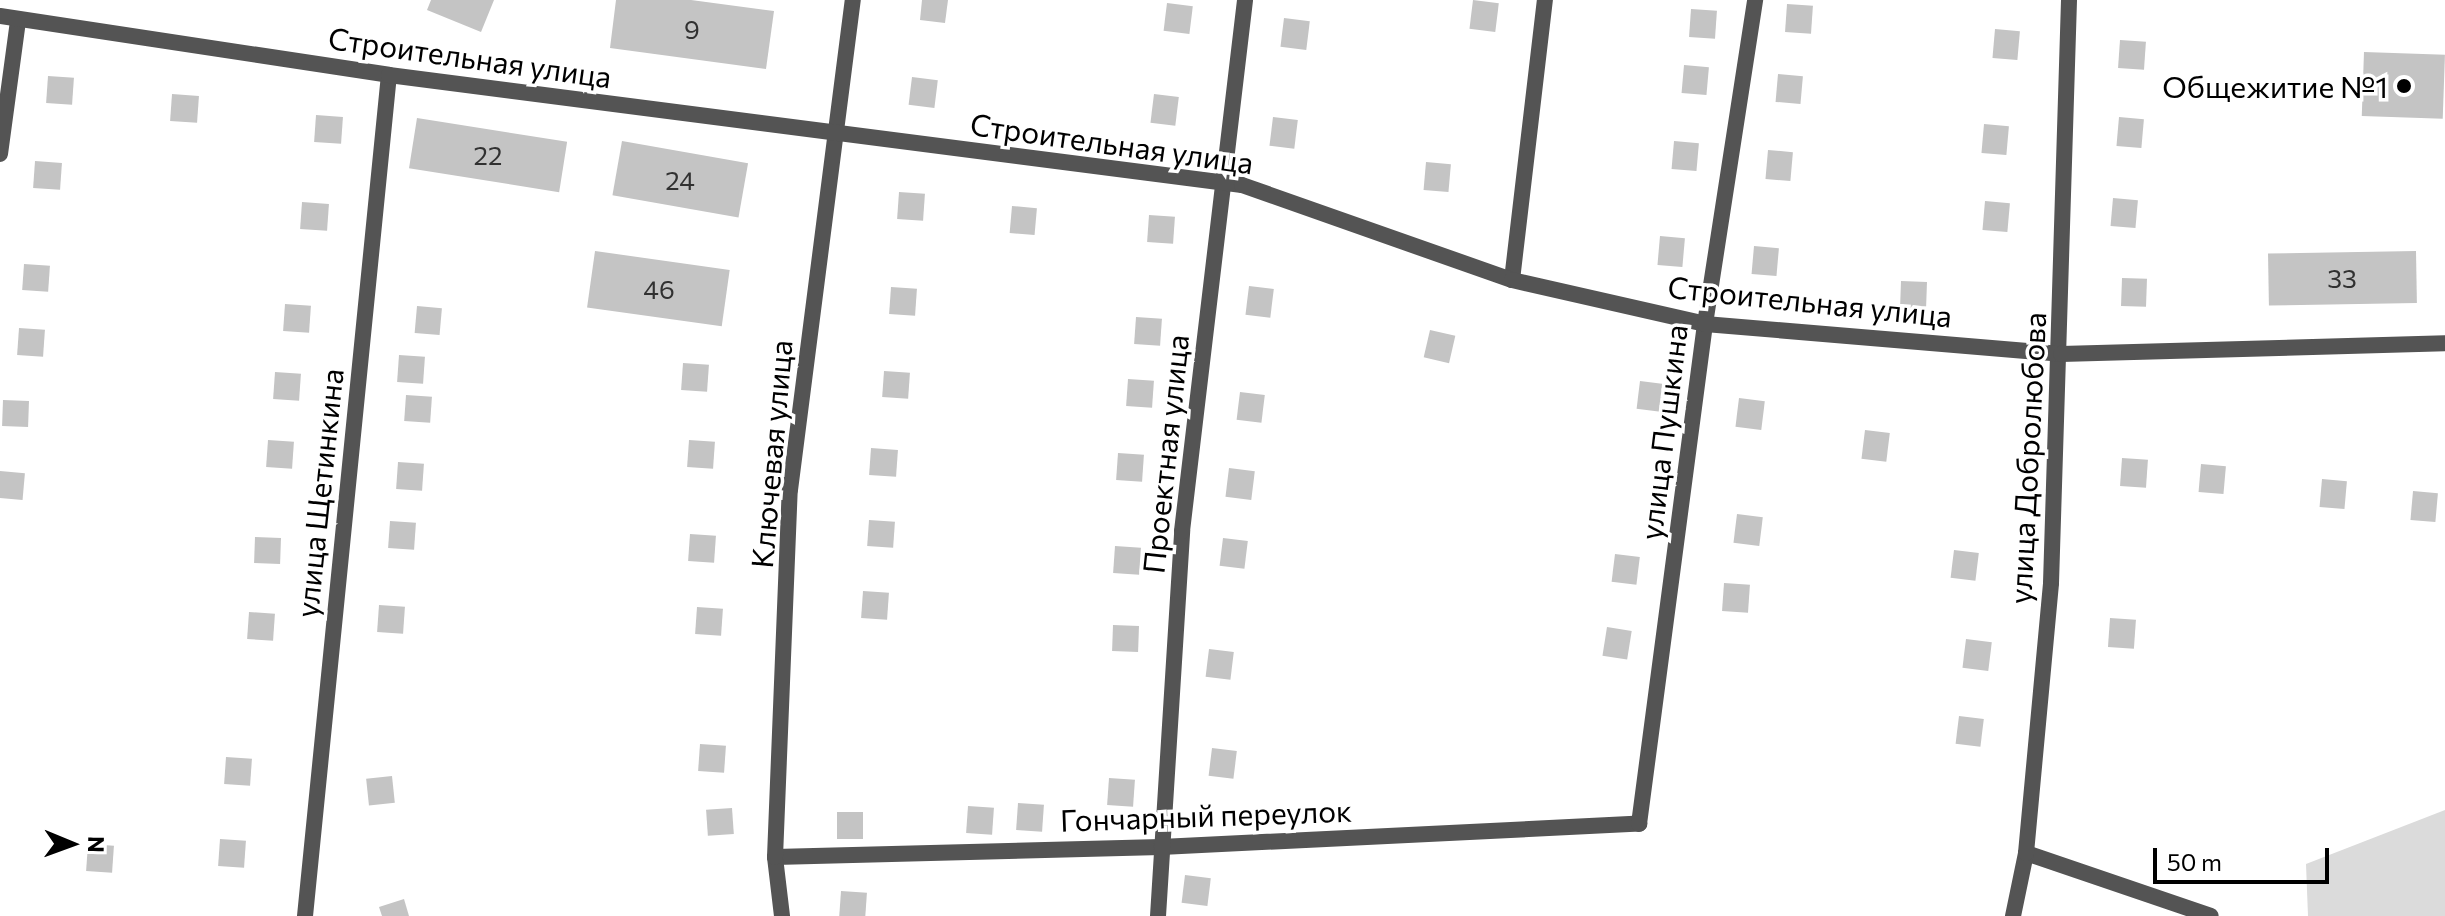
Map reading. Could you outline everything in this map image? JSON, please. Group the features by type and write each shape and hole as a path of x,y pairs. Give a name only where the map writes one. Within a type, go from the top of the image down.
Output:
{"street":[{"name":"Ключевая улица","path":"782,916 775,857 790,490 853,0"},
{"name":"Проектная улица","path":"1158,916 1182,531 1245,0"},
{"path":"1512,280 1545,0"},
{"name":"улица Пушкина","path":"1639,824 1705,324 1755,0"},
{"name":"улица Добролюбова","path":"2013,916 2026,853 2051,583 2061,354 2069,0"},
{"name":"Строительная улица","path":"0,16 389,75 1224,183 1512,280 1705,324 2061,354 2445,343"},
{"path":"0,154 18,20"},
{"name":"улица Щетинкина","path":"305,916 389,75"},
{"name":"Гончарный переулок","path":"775,857 1161,847 1639,824"},
{"path":"2026,853 2211,916"}],"shaded area":[{"path":"2445,810 2445,916 2308,916 2306,864"}],"building":[{"path":"431,0 494,0 481,32 427,10"},
{"path":"616,0 691,0 774,11 766,69 610,48"},
{"path":"922,0 948,0 945,23 920,20"},
{"path":"1473,0 1499,3 1495,32 1469,29"},
{"path":"1167,3 1193,6 1189,34 1164,31"},
{"path":"1787,4 1813,6 1811,34 1785,32"},
{"path":"1691,9 1717,11 1715,39 1689,37"},
{"path":"1284,18 1310,21 1306,50 1280,47"},
{"path":"1995,29 2020,31 2017,60 1992,58"},
{"path":"2120,40 2146,42 2144,70 2118,68"},
{"name":"Общежитие №1","path":"2364,52 2445,55 2443,119 2362,116"},
{"path":"1684,65 1709,67 1706,95 1682,93"},
{"path":"1778,74 1803,76 1800,104 1776,102"},
{"path":"48,76 74,78 72,105 46,103"},
{"path":"912,77 938,80 934,108 909,105"},
{"path":"172,94 199,96 197,123 170,121"},
{"path":"1154,94 1179,97 1175,126 1150,123"},
{"path":"316,115 343,117 341,144 314,142"},
{"path":"1273,117 1298,120 1294,149 1269,146"},
{"path":"2119,117 2144,119 2141,148 2116,146"},
{"path":"417,118 567,142 559,192 409,168"},
{"path":"1984,124 2009,126 2006,155 1981,153"},
{"path":"622,141 748,163 739,217 612,195"},
{"path":"1674,141 1699,143 1696,171 1672,169"},
{"path":"1768,150 1793,152 1790,181 1765,179"},
{"path":"35,161 62,163 60,190 33,188"},
{"path":"1426,162 1451,164 1448,192 1424,190"},
{"path":"899,192 925,194 923,221 897,219"},
{"path":"2113,198 2138,200 2135,228 2111,226"},
{"path":"1985,201 2010,203 2007,232 1982,230"},
{"path":"302,202 329,204 327,231 300,229"},
{"path":"1012,206 1037,208 1035,235 1010,233"},
{"path":"1149,215 1175,217 1173,244 1147,242"},
{"path":"1660,236 1685,238 1682,267 1657,265"},
{"path":"1754,246 1779,248 1776,276 1752,274"},
{"path":"595,251 730,270 722,326 587,307"},
{"path":"2416,251 2417,303 2269,306 2268,254"},
{"path":"24,264 50,266 48,292 22,290"},
{"path":"2122,278 2147,279 2146,307 2121,306"},
{"path":"1901,281 1927,282 1926,310 1900,309"},
{"path":"1249,286 1274,289 1270,318 1245,315"},
{"path":"891,287 917,289 915,316 889,314"},
{"path":"285,304 311,306 309,333 283,331"},
{"path":"417,306 442,308 440,335 415,333"},
{"path":"1136,317 1162,319 1160,346 1134,344"},
{"path":"19,328 45,330 43,357 17,355"},
{"path":"1430,330 1455,336 1449,363 1424,357"},
{"path":"399,355 425,357 423,384 397,382"},
{"path":"683,363 709,365 707,392 681,390"},
{"path":"884,371 910,373 908,399 882,397"},
{"path":"275,372 301,374 299,401 273,399"},
{"path":"1128,379 1154,381 1152,408 1126,406"},
{"path":"1640,381 1666,384 1662,412 1637,409"},
{"path":"1240,392 1265,395 1261,423 1237,420"},
{"path":"406,395 432,397 430,423 404,421"},
{"path":"1739,398 1765,401 1761,430 1735,427"},
{"path":"3,400 29,401 28,427 2,426"},
{"path":"1865,430 1890,433 1886,462 1861,459"},
{"path":"268,440 294,442 292,469 266,467"},
{"path":"689,440 715,442 713,469 687,467"},
{"path":"871,448 898,450 896,477 869,475"},
{"path":"1118,453 1144,455 1142,482 1116,480"},
{"path":"2122,458 2148,460 2146,488 2120,486"},
{"path":"398,462 424,464 422,491 396,489"},
{"path":"2201,464 2226,466 2223,494 2199,492"},
{"path":"1229,468 1255,471 1251,500 1225,497"},
{"path":"0,471 25,473 23,500 0,498"},
{"path":"2322,479 2347,481 2344,509 2320,507"},
{"path":"2413,491 2438,493 2435,522 2410,520"},
{"path":"1737,514 1763,517 1759,546 1733,543"},
{"path":"869,520 895,522 893,548 867,546"},
{"path":"390,521 416,523 414,550 388,548"},
{"path":"690,534 716,536 714,563 688,561"},
{"path":"255,537 281,538 280,564 254,563"},
{"path":"1223,538 1248,541 1244,569 1220,566"},
{"path":"1115,546 1141,548 1139,575 1113,573"},
{"path":"1954,550 1979,553 1975,581 1951,578"},
{"path":"1615,554 1640,557 1636,585 1612,582"},
{"path":"1724,583 1750,585 1748,613 1722,611"},
{"path":"863,591 889,593 887,620 861,618"},
{"path":"379,605 405,607 403,634 377,632"},
{"path":"697,607 723,609 721,636 695,634"},
{"path":"249,612 275,614 273,641 247,639"},
{"path":"2110,618 2136,620 2134,649 2108,647"},
{"path":"1113,625 1139,626 1138,652 1112,651"},
{"path":"1607,627 1632,631 1627,660 1602,656"},
{"path":"1966,639 1992,642 1988,671 1962,668"},
{"path":"1209,649 1234,652 1230,680 1206,677"},
{"path":"1959,716 1984,719 1980,747 1956,744"},
{"path":"700,744 726,746 724,773 698,771"},
{"path":"1212,748 1237,751 1233,779 1209,776"},
{"path":"226,757 252,759 250,786 224,784"},
{"path":"392,776 395,803 369,806 366,779"},
{"path":"1109,778 1135,780 1133,807 1107,805"},
{"path":"1018,803 1044,805 1042,832 1016,830"},
{"path":"968,806 994,808 992,835 966,833"},
{"path":"732,808 734,834 708,836 706,810"},
{"path":"837,812 863,812 863,839 837,839"},
{"path":"220,839 246,841 244,868 218,866"},
{"path":"88,844 114,846 112,873 86,871"},
{"path":"1185,875 1211,878 1207,906 1182,903"},
{"path":"841,891 867,893 865,916 839,916"},
{"path":"404,899 409,916 382,916 379,907"}],"place":[{"name":"Общежитие №1","path":"2404,86"}]}
